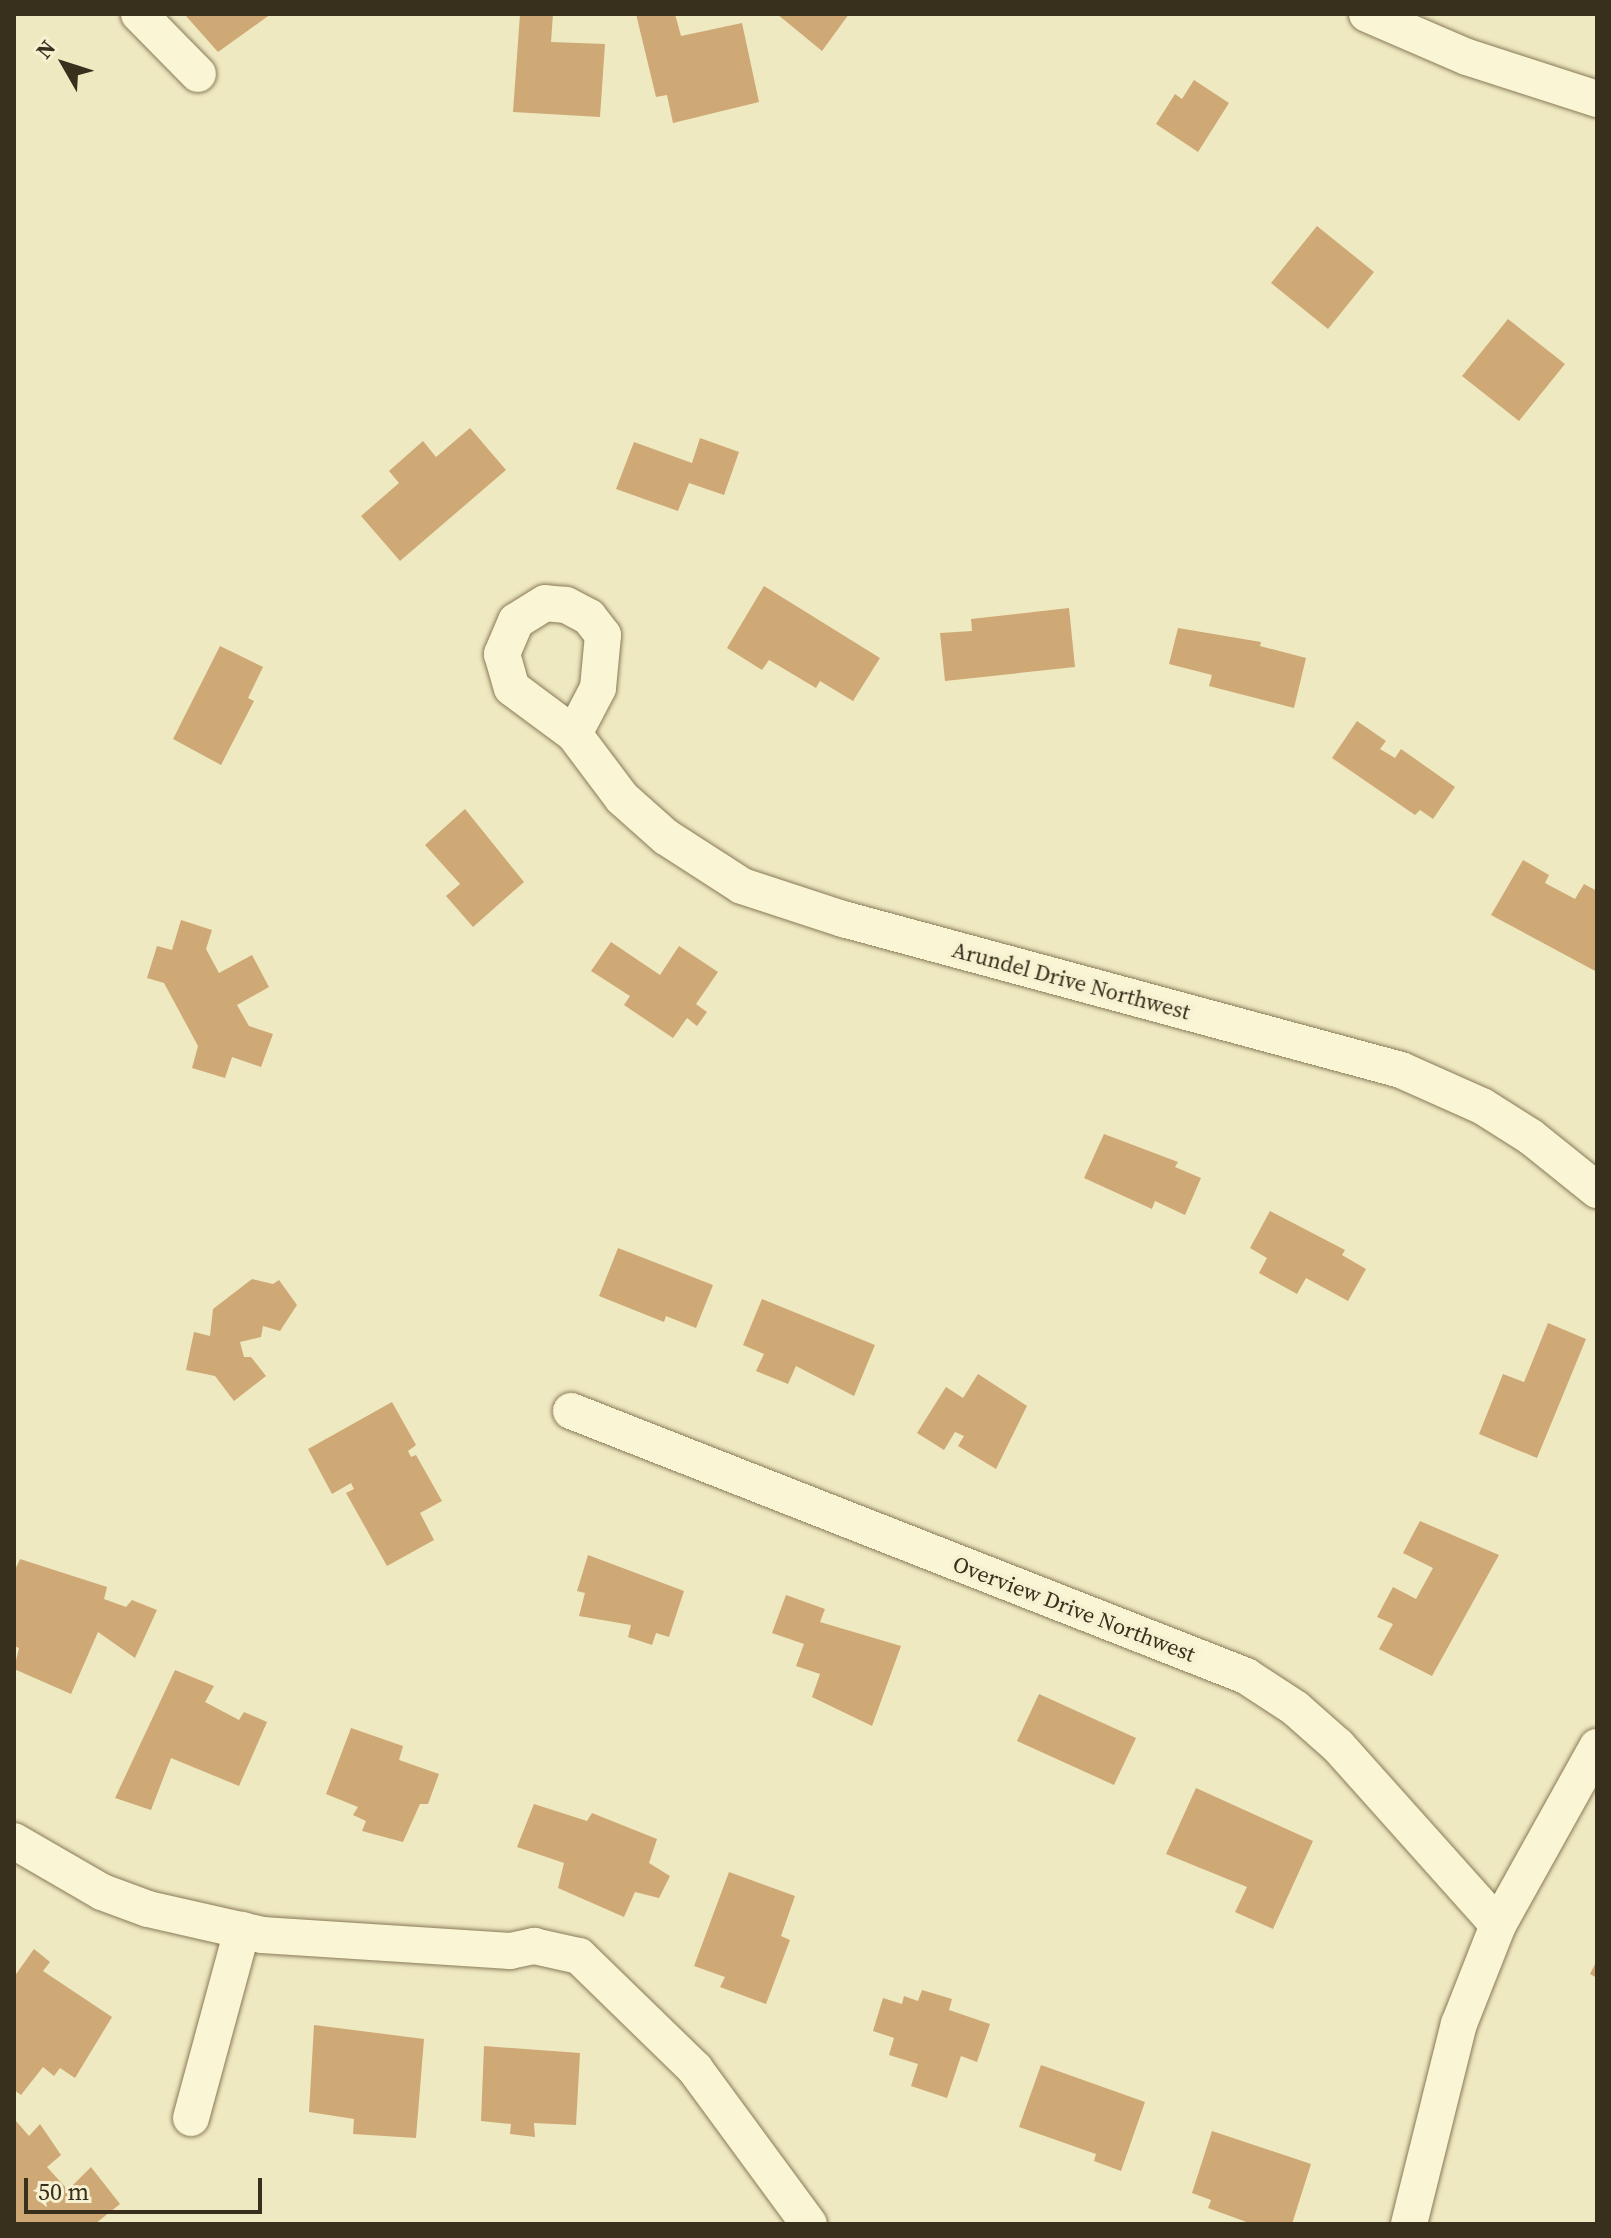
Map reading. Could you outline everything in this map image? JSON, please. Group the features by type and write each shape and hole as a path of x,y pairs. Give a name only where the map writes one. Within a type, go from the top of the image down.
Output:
{"street":[{"path":"139,14 198,74"},
{"path":"1367,14 1467,57 1597,99"},
{"name":"Arundel Drive Northwest","path":"574,734 622,798 666,837 742,886 856,923 1401,1070 1482,1106 1531,1137 1597,1190"},
{"name":"Overview Drive Northwest","path":"571,1411 1246,1676 1295,1708 1338,1746 1498,1925"},
{"path":"1409,2224 1459,2024 1498,1925 1597,1747"},
{"path":"14,1841 102,1892 148,1909 242,1930 510,1951 545,1947 579,1956 695,2069 809,2224"},
{"path":"191,2118 242,1930"}],"building":[{"path":"188,14 271,14 218,52 186,16"},
{"path":"520,14 553,14 551,42 605,44 600,117 513,112"},
{"path":"636,14 675,14 681,36 742,23 759,102 673,123 667,95 656,97"},
{"path":"777,14 849,14 822,51"},
{"path":"1194,80 1229,103 1198,152 1156,124 1175,94 1182,99"},
{"path":"1317,226 1374,272 1328,329 1271,283"},
{"path":"1508,319 1565,364 1519,421 1462,376"},
{"path":"470,428 506,470 400,561 361,516 399,483 389,471 423,441 436,457"},
{"path":"700,438 739,452 724,495 689,483 678,511 616,489 634,442 692,463"},
{"path":"764,586 880,658 853,701 820,681 816,688 769,660 762,670 727,648"},
{"path":"1069,608 1075,667 945,681 940,633 972,631 971,619"},
{"path":"1178,628 1261,642 1260,646 1306,658 1294,708 1209,686 1212,675 1169,664"},
{"path":"220,646 263,667 248,698 254,701 221,765 173,739"},
{"path":"1357,721 1386,741 1380,749 1395,758 1401,749 1455,787 1433,819 1420,810 1415,815 1332,758"},
{"path":"465,809 524,882 473,927 446,896 460,884 425,845"},
{"path":"1523,860 1549,875 1545,883 1575,899 1584,884 1597,891 1597,972 1491,915"},
{"path":"181,920 212,930 206,949 219,973 252,955 269,987 237,1005 249,1026 273,1034 261,1067 232,1057 225,1078 192,1068 198,1046 164,983 147,978 157,946 172,950"},
{"path":"611,942 660,975 679,946 718,972 696,1004 707,1012 697,1026 687,1018 673,1038 624,1005 630,996 591,971"},
{"path":"1104,1134 1178,1162 1175,1167 1201,1178 1185,1215 1155,1201 1152,1209 1084,1178"},
{"path":"1270,1211 1345,1250 1342,1255 1366,1269 1348,1301 1306,1278 1297,1294 1259,1273 1267,1258 1250,1248"},
{"path":"618,1248 713,1285 696,1328 666,1316 664,1322 599,1296"},
{"path":"252,1279 273,1284 279,1280 297,1305 280,1331 263,1326 261,1337 240,1342 244,1357 251,1357 266,1376 234,1401 215,1376 186,1370 194,1332 210,1336 213,1309"},
{"path":"762,1299 875,1345 854,1396 796,1366 788,1384 756,1371 764,1354 743,1345"},
{"path":"1548,1323 1586,1339 1537,1458 1479,1434 1503,1374 1524,1382"},
{"path":"978,1374 1027,1406 996,1469 958,1446 964,1436 955,1432 944,1450 917,1433 946,1387 963,1398"},
{"path":"392,1402 416,1445 408,1451 411,1457 416,1455 442,1501 420,1513 434,1540 387,1566 346,1493 354,1489 351,1483 332,1494 308,1449"},
{"path":"1420,1521 1499,1555 1432,1676 1379,1649 1393,1624 1377,1617 1393,1587 1416,1599 1433,1568 1403,1553"},
{"path":"588,1555 684,1591 669,1637 656,1633 652,1645 628,1637 631,1625 579,1616 585,1593 577,1591"},
{"path":"20,1559 107,1587 104,1599 126,1607 132,1600 157,1610 135,1658 98,1632 71,1694 14,1669 19,1648 14,1646 14,1572"},
{"path":"786,1595 825,1609 820,1622 901,1646 872,1726 812,1697 820,1674 796,1666 804,1644 772,1633"},
{"path":"175,1670 214,1686 205,1702 239,1720 244,1712 267,1722 239,1786 171,1758 151,1810 115,1798"},
{"path":"1039,1694 1136,1738 1114,1785 1017,1741"},
{"path":"351,1728 403,1746 399,1760 439,1774 428,1804 420,1804 403,1842 362,1831 366,1821 353,1815 358,1807 326,1794"},
{"path":"1196,1788 1313,1841 1273,1929 1235,1912 1247,1887 1166,1854"},
{"path":"534,1804 587,1821 592,1813 657,1839 649,1863 670,1876 659,1898 635,1892 624,1917 558,1888 564,1863 517,1847"},
{"path":"729,1872 795,1896 781,1936 790,1940 766,2004 720,1987 725,1977 694,1966"},
{"path":"34,1949 50,1962 43,1971 112,2017 75,2078 60,2068 54,2076 43,2067 21,2095 14,2090 14,1977"},
{"path":"1597,1960 1597,1978 1590,1974"},
{"path":"922,1990 952,1999 949,2010 990,2024 977,2062 961,2056 947,2098 911,2086 918,2064 889,2055 894,2038 873,2031 883,1998 902,2004 904,1996 918,2001"},
{"path":"314,2025 424,2039 416,2138 353,2134 354,2119 309,2112"},
{"path":"484,2046 580,2053 576,2125 534,2123 535,2137 510,2134 511,2124 481,2121"},
{"path":"1041,2065 1145,2102 1121,2171 1094,2161 1096,2154 1019,2127"},
{"path":"16,2121 29,2136 40,2124 61,2155 47,2167 68,2190 91,2167 120,2204 95,2224 14,2224"},
{"path":"1212,2131 1311,2164 1292,2224 1252,2224 1208,2208 1211,2200 1192,2193"}]}
